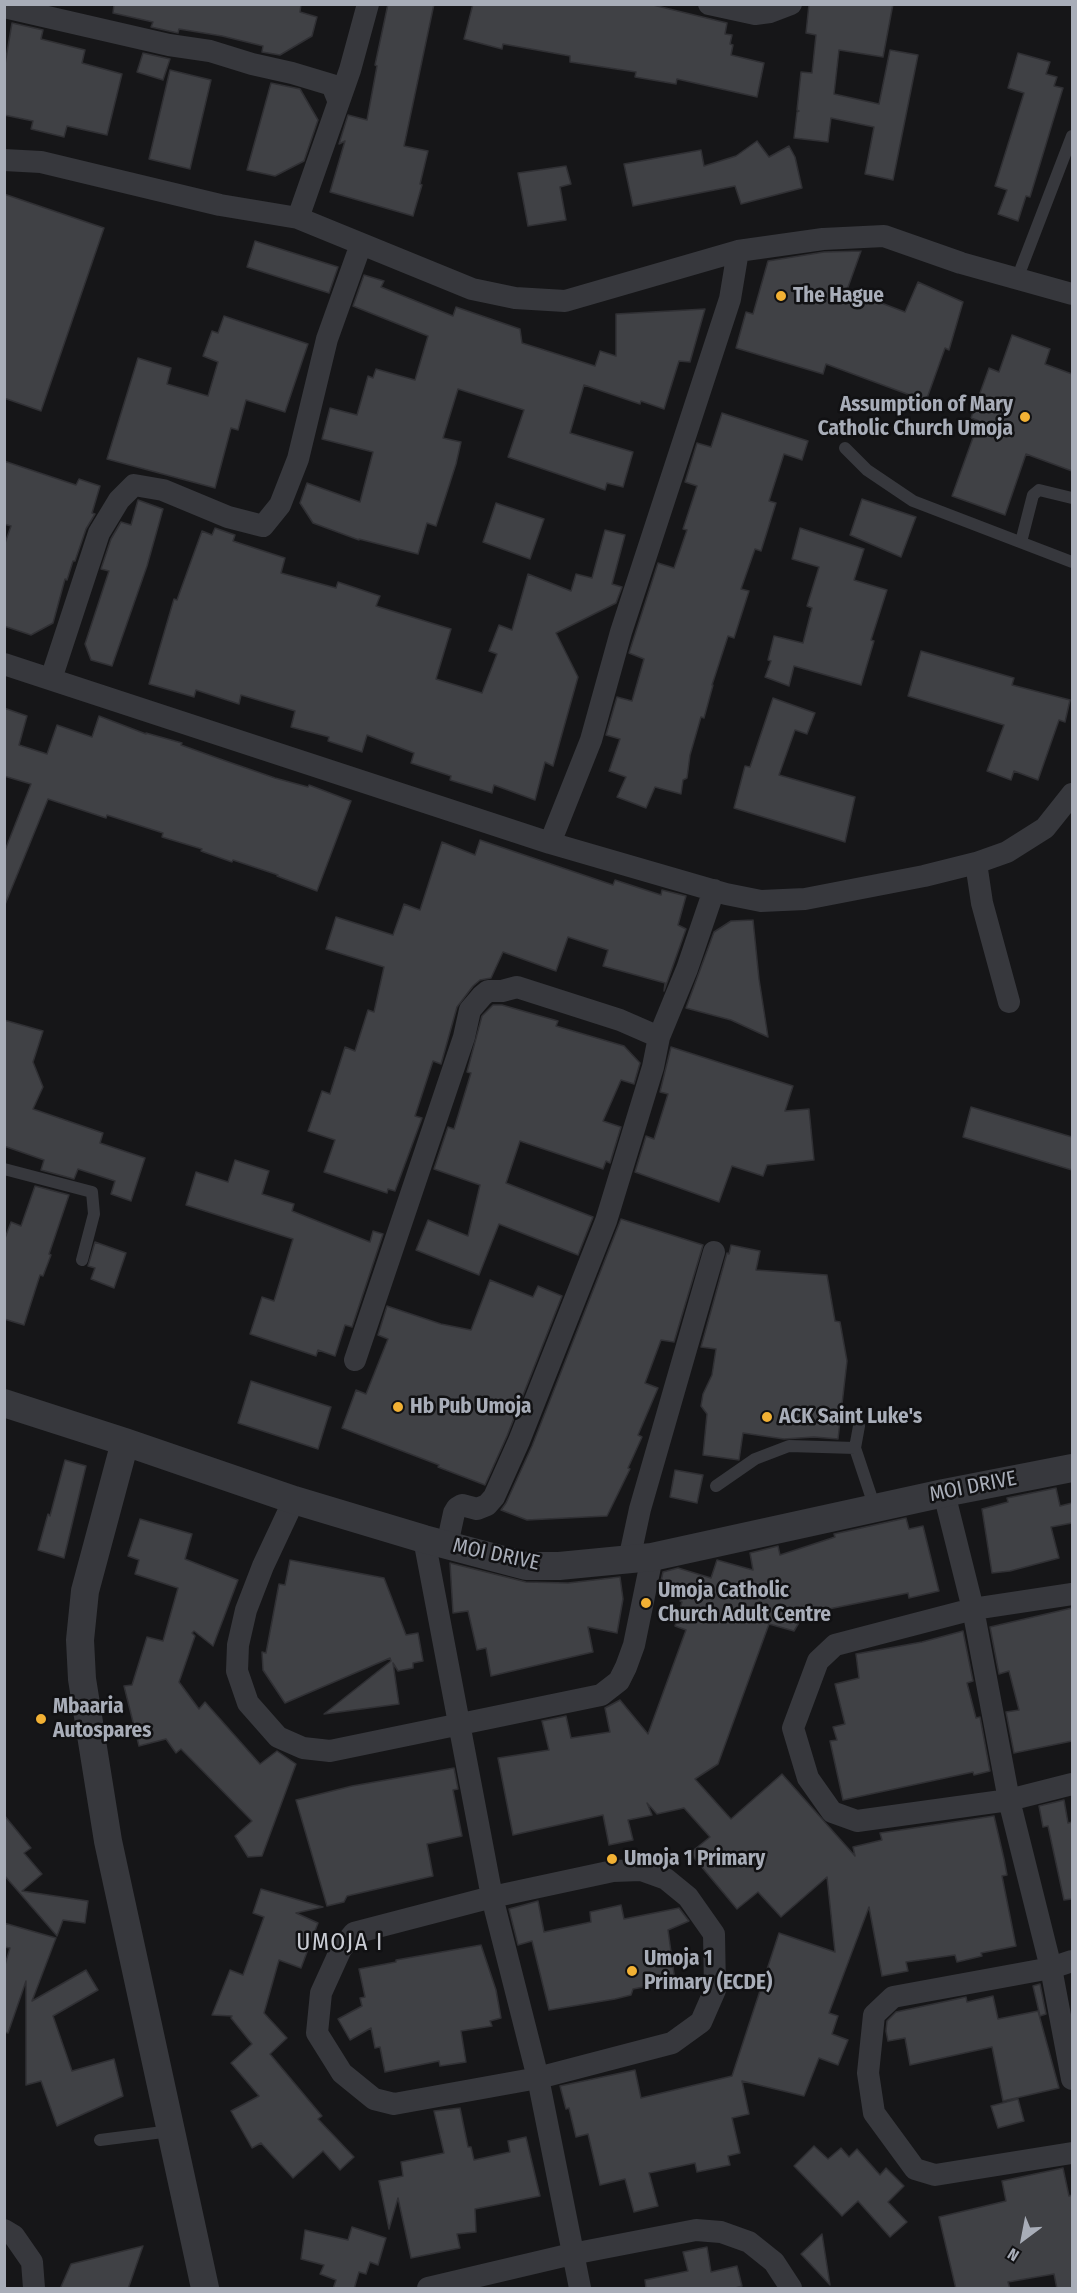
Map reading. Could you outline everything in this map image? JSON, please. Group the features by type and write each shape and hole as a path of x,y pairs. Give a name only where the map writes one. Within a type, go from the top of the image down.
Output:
{"street":[{"path":"298,218 350,70 368,4"},
{"path":"709,4 755,14 770,12 791,4"},
{"path":"4,7 169,45 210,51 292,73 333,86 338,100"},
{"path":"4,160 41,162 220,205 298,218 472,289 515,298 565,301 738,251 822,239 884,236 961,264 1072,294"},
{"path":"51,679 99,533 119,500 134,484 164,490 228,517 263,526 280,505 298,459 327,339 361,244"},
{"path":"550,843 591,740 621,632 730,299 738,251"},
{"path":"4,664 550,843 714,891 761,901 805,899 924,876 976,863 1007,852 1045,828 1072,794"},
{"path":"976,863 982,903 1009,1002"},
{"path":"579,2289 538,2078 492,1897 459,1725 436,1542 457,1508 462,1505 477,1509 486,1505 494,1497 519,1441 606,1221 653,1067 659,1037 687,969 714,891"},
{"path":"355,1360 464,1037 470,1010 482,996 488,991 502,991 517,987 620,1020 659,1037"},
{"path":"294,1500 263,1566 246,1610 237,1645 237,1671 248,1703 278,1737 303,1748 330,1751 601,1695 619,1681 634,1645 641,1558 640,1509 714,1252"},
{"name":"MOI DRIVE","path":"4,1403 294,1500 526,1566 560,1566 641,1558 1072,1468"},
{"path":"125,1442 85,1591 80,1640 82,1679 108,1841 205,2289"},
{"path":"944,1493 973,1609 1009,1800 1051,1968 1072,2079"},
{"path":"1072,1594 973,1609 835,1645 818,1661 793,1728 808,1778 832,1812 857,1821 1009,1800 1072,1784"},
{"path":"641,1870 666,1879 688,1897 714,1934 715,1990 702,2022 672,2043 538,2078 394,2104 374,2099 342,2073 317,2033 321,1994 341,1949 354,1933 492,1897 613,1871 641,1870"},
{"path":"1072,1961 1051,1968 893,1996 874,2015 868,2073 874,2113 915,2169 935,2175 1072,2153"},
{"path":"4,2230 14,2236 32,2262 34,2289"},
{"path":"428,2289 572,2254 696,2230 721,2232 749,2242 774,2262 791,2289"}],"lane":[{"path":"1017,279 1072,136"},
{"path":"845,448 867,470 913,501 1072,562"},
{"path":"1021,542 1033,495 1039,490 1072,498"},
{"path":"4,1169 92,1192 94,1214 82,1260"},
{"path":"859,1426 855,1448 875,1508"},
{"path":"716,1486 755,1460 789,1446 855,1448"},
{"path":"100,2140 171,2131"}],"building":[{"path":"114,4 301,4 300,12 317,17 312,36 280,55 262,52 263,46 222,36 179,29 178,33 151,27 153,22 113,13"},
{"path":"388,4 434,4 404,146 428,151 413,216 330,192 345,141 339,144 348,115 367,120 377,66 375,65"},
{"path":"473,4 649,4 727,23 725,34 732,35 731,55 764,63 757,97 677,79 676,84 635,77 636,72 570,62 570,56 503,44 502,49 464,39"},
{"path":"809,4 893,4 883,57 839,50 834,94 879,104 890,50 918,55 893,180 865,174 874,127 831,118 828,142 794,138 799,111 797,110 801,72 812,73 816,35 806,33"},
{"path":"12,23 43,30 41,39 85,50 82,63 122,74 107,135 67,126 64,137 31,129 33,121 4,115 4,70"},
{"path":"143,53 170,59 163,80 137,72"},
{"path":"1018,53 1050,62 1046,74 1057,77 1054,86 1063,88 1030,197 1026,196 1018,221 998,214 1007,190 995,186 1024,93 1008,88"},
{"path":"170,70 211,80 190,169 149,159"},
{"path":"271,83 300,89 318,120 304,161 275,176 247,170"},
{"path":"757,141 769,157 789,146 795,157 802,188 741,204 735,186 633,206 624,164 701,150 704,166 736,156"},
{"path":"566,166 571,184 560,187 566,220 528,226 518,173"},
{"path":"4,194 104,228 41,411 4,398"},
{"path":"255,241 338,267 329,293 247,267"},
{"path":"861,251 847,290 905,312 918,282 963,302 949,350 945,348 926,401 826,364 823,374 736,348 746,312 753,314 768,261 824,252"},
{"path":"364,275 384,281 381,287 453,316 456,307 520,329 522,343 595,366 600,351 616,356 616,314 705,309 690,362 679,361 664,409 641,401 640,404 584,385 570,433 633,452 623,487 607,483 605,490 508,457 524,410 458,389 443,438 461,442 456,464 436,526 427,523 418,554 359,540 313,523 300,503 307,483 360,502 373,452 322,439 330,408 357,415 368,376 373,378 376,369 415,380 428,336 353,306"},
{"path":"224,316 308,344 285,412 246,400 238,430 231,428 215,488 107,459 138,358 171,368 167,384 208,396 218,362 203,356 212,331 218,333"},
{"name":"Assumption of Mary Catholic Church Umoja","path":"1012,335 1050,349 1045,364 1072,374 1072,471 1026,454 1005,515 952,496 979,421 971,418 989,368 999,372"},
{"path":"722,413 808,441 802,460 784,454 769,501 776,503 761,551 755,549 741,589 749,591 734,638 728,636 704,718 701,717 681,794 655,787 646,808 617,797 626,777 609,771 620,739 606,735 617,697 632,701 644,659 629,653 658,563 674,568 687,530 683,529 697,486 685,482 697,443 711,447"},
{"path":"4,461 76,485 79,479 100,486 92,513 95,514 86,529 67,580 65,579 53,623 31,635 4,626 4,546 11,526 4,524"},
{"path":"862,499 916,517 901,557 850,535"},
{"path":"138,500 163,509 147,566 112,666 91,660 85,644 109,571 101,569 111,539 121,522 131,525"},
{"path":"496,503 544,519 530,559 483,542"},
{"path":"215,528 235,535 233,541 285,558 281,573 336,588 338,582 380,596 376,606 451,629 436,679 482,693 497,654 489,651 499,625 512,630 528,574 571,591 576,574 592,578 605,530 625,535 612,584 622,587 616,603 556,633 578,677 553,766 545,762 535,800 494,785 492,793 450,780 451,776 411,763 414,753 367,735 362,752 328,741 329,737 291,727 295,711 241,695 239,704 196,690 194,697 149,684 174,599 177,600 202,531 212,535"},
{"path":"800,528 864,549 854,580 887,590 871,640 874,641 861,685 794,666 789,686 765,677 771,661 768,660 774,636 803,643 812,608 807,606 819,567 792,559"},
{"path":"921,651 1014,678 1012,685 1070,700 1065,722 1059,720 1038,780 1014,771 1011,780 987,771 1004,725 908,696"},
{"path":"773,698 815,713 807,734 795,730 779,775 855,797 845,842 734,808 745,766 750,767"},
{"path":"4,708 27,716 19,745 47,754 57,725 92,737 99,716 146,734 182,743 181,745 275,778 308,787 309,785 351,801 317,891 278,875 233,860 232,862 201,851 202,849 162,837 163,833 48,799 4,907 4,853 31,784 4,776"},
{"path":"480,840 613,885 615,880 661,895 662,890 686,896 678,925 686,929 664,991 665,983 603,966 608,950 568,937 556,971 503,952 491,978 480,980 457,1007 441,1064 433,1061 415,1116 422,1118 395,1191 388,1189 387,1193 324,1172 335,1140 308,1131 322,1091 330,1094 345,1047 355,1051 368,1010 374,1012 384,967 326,949 336,917 393,935 404,904 420,910 442,842 475,855"},
{"path":"753,920 768,1037 731,1020 686,1008 714,932 731,921"},
{"path":"493,1005 502,1005 558,1021 556,1026 624,1046 640,1063 634,1084 621,1080 603,1121 621,1127 610,1163 606,1161 603,1169 520,1141 506,1183 593,1217 578,1255 499,1224 479,1275 416,1250 428,1220 468,1236 480,1185 434,1169 448,1127 454,1129 471,1073 467,1072 482,1016"},
{"path":"4,1020 43,1031 33,1062 43,1087 33,1109 103,1133 100,1143 145,1158 131,1201 111,1194 115,1181 78,1169 74,1179 41,1170 44,1160 4,1146"},
{"path":"671,1047 793,1086 785,1111 809,1109 814,1160 767,1165 763,1176 732,1166 719,1202 635,1172 646,1136 654,1139 668,1094 660,1092"},
{"path":"971,1107 1072,1137 1072,1170 963,1137"},
{"path":"235,1160 269,1171 262,1194 294,1204 292,1211 370,1242 373,1231 383,1234 352,1327 345,1325 335,1356 318,1350 316,1356 250,1334 262,1297 274,1301 293,1239 186,1205 196,1172 228,1182"},
{"path":"35,1186 69,1195 49,1254 51,1255 43,1276 40,1275 24,1325 4,1319 4,1241 11,1222 21,1226"},
{"path":"621,1219 703,1245 674,1342 661,1340 645,1383 658,1388 638,1435 642,1437 628,1468 630,1469 607,1516 527,1520 501,1510 532,1446"},
{"path":"95,1242 126,1253 114,1288 91,1279 95,1268 88,1266"},
{"path":"731,1245 760,1251 756,1270 827,1275 835,1321 840,1322 847,1361 838,1439 814,1437 784,1439 743,1433 739,1460 703,1455 707,1414 701,1406 703,1394 712,1375 716,1349 701,1347"},
{"path":"490,1280 533,1297 538,1286 562,1296 507,1436 485,1485 342,1428 356,1390 366,1394 388,1339 378,1335 387,1306 441,1324 471,1330"},
{"path":"251,1381 331,1407 318,1449 238,1423"},
{"path":"65,1460 86,1466 64,1558 38,1550"},
{"path":"675,1470 703,1475 697,1503 670,1497"},
{"path":"1056,1488 1060,1506 1072,1503 1072,1523 1051,1527 1059,1558 1010,1571 992,1573 982,1509 1008,1502 1007,1498"},
{"path":"906,1518 909,1529 923,1526 939,1591 909,1598 908,1593 804,1614 794,1631 769,1624 718,1764 695,1779 731,1819 782,1774 855,1856 853,1847 882,1840 880,1833 994,1816 1007,1875 1002,1876 1016,1946 981,1953 982,1956 957,1962 955,1955 906,1962 908,1971 882,1976 869,1907 829,2013 838,2016 832,2034 848,2040 838,2065 819,2058 804,2096 742,2081 749,2114 732,2118 740,2153 728,2156 730,2165 697,2172 695,2163 649,2173 658,2206 634,2212 625,2179 600,2185 588,2134 576,2137 569,2108 566,2109 560,2086 635,2070 641,2098 732,2076 779,1933 835,1952 827,1877 781,1917 758,1892 737,1909 690,1853 710,1837 684,1808 657,1814 647,1803 652,1815 628,1820 633,1840 609,1845 603,1815 513,1835 498,1758 549,1750 542,1721 566,1716 571,1738 610,1732 605,1708 620,1700 648,1734 686,1630 675,1626 682,1597 659,1590 663,1572 678,1568 711,1578 717,1560 753,1570 750,1553 778,1546 780,1555 835,1537 834,1534"},
{"path":"140,1519 192,1534 185,1559 238,1580 213,1646 194,1631 192,1633 195,1636 179,1682 199,1709 205,1702 260,1764 277,1751 296,1764 262,1856 248,1857 235,1836 252,1821 181,1749 176,1753 166,1739 139,1746 124,1686 132,1685 147,1637 163,1641 178,1588 135,1574 139,1560 128,1556"},
{"path":"290,1560 384,1578 406,1635 418,1633 423,1661 413,1663 413,1668 398,1671 393,1663 399,1704 324,1714 391,1661 390,1658 285,1703 263,1670 262,1652 266,1653 279,1584 285,1585"},
{"path":"450,1563 526,1582 568,1583 620,1577 623,1599 617,1633 588,1627 593,1652 491,1676 486,1648 477,1650 468,1611 453,1613"},
{"path":"1072,1608 1072,1741 1014,1753 1006,1712 1019,1710 1009,1671 999,1674 990,1627"},
{"path":"963,1631 973,1681 967,1683 976,1718 980,1717 990,1771 974,1775 973,1772 843,1800 830,1741 837,1740 833,1727 845,1724 835,1684 859,1678 856,1654 922,1642"},
{"path":"454,1768 458,1789 453,1790 462,1836 427,1844 433,1876 347,1896 344,1902 327,1906 296,1800 352,1786"},
{"path":"1064,1800 1068,1823 1072,1822 1072,1899 1064,1900 1048,1826 1043,1827 1039,1806"},
{"path":"4,1815 31,1848 24,1853 42,1874 22,1891 88,1901 85,1923 63,1920 57,1936 4,1875"},
{"path":"261,1889 323,1907 296,1913 318,1923 301,1968 279,1960 264,2013 287,2038 270,2054 322,2116 318,2119 354,2157 340,2170 323,2151 293,2178 261,2143 252,2148 231,2111 259,2096 231,2063 252,2044 231,2018 232,2016 212,2015 230,1970 243,1975 264,1917 253,1913"},
{"path":"538,1901 544,1932 591,1922 590,1912 621,1905 624,1919 679,1908 689,1921 668,1930 675,1981 633,1989 631,1995 615,1999 549,2010 532,1941 518,1945 509,1909"},
{"path":"4,1923 56,1938 32,2001 86,1970 98,1990 53,2016 72,2071 114,2059 123,2096 57,2126 41,2081 26,2085 26,1981 8,2033 4,2032 4,1968 10,1948 4,1947"},
{"path":"481,1945 496,1990 501,2018 490,2021 492,2026 461,2031 466,2062 440,2066 439,2061 385,2072 380,2047 375,2048 371,2028 350,2040 338,2019 362,2006 360,1998 365,1997 359,1969"},
{"path":"1040,1984 1046,2014 1040,2016 1033,1986"},
{"path":"993,1996 998,2019 1038,2011 1059,2088 1003,2101 992,2047 910,2065 905,2038 888,2041 887,2021 896,2012 966,1997 967,2002"},
{"path":"1018,2099 1024,2121 998,2128 991,2106"},
{"path":"460,2108 468,2147 471,2147 474,2160 510,2152 508,2141 526,2137 540,2196 475,2209 476,2232 457,2234 460,2248 411,2258 398,2198 389,2229 379,2181 403,2176 401,2162 444,2153 434,2111"},
{"path":"814,2146 828,2159 841,2148 849,2157 857,2149 880,2175 886,2168 904,2186 888,2202 907,2222 890,2237 858,2201 842,2216 794,2166"},
{"path":"1063,2168 1069,2196 1072,2195 1072,2289 1057,2289 1054,2274 1008,2282 1010,2289 956,2289 939,2217 1006,2201 1002,2181"},
{"path":"352,2227 386,2238 378,2265 370,2262 366,2274 359,2272 354,2289 333,2289 336,2280 320,2274 324,2265 301,2259 305,2230 348,2240"},
{"path":"822,2234 830,2285 801,2254"},
{"path":"143,2246 128,2289 60,2289 71,2264"},
{"path":"707,2247 711,2272 737,2266 742,2286 732,2289 646,2289 645,2280 688,2271 683,2252"}],"place":[{"name":"The Hague","path":"781,296"},
{"name":"Assumption of Mary Catholic Church Umoja","path":"1025,417"},
{"name":"Hb Pub Umoja","path":"398,1407"},
{"name":"ACK Saint Luke's","path":"767,1417"},
{"name":"Umoja Catholic Church Adult Centre","path":"646,1603"},
{"name":"Mbaaria Autospares","path":"41,1719"},
{"name":"Umoja 1 Primary","path":"612,1859"},
{"name":"Umoja 1 Primary (ECDE)","path":"632,1971"}],"district":[{"name":"UMOJA I","path":"340,1943"}]}
